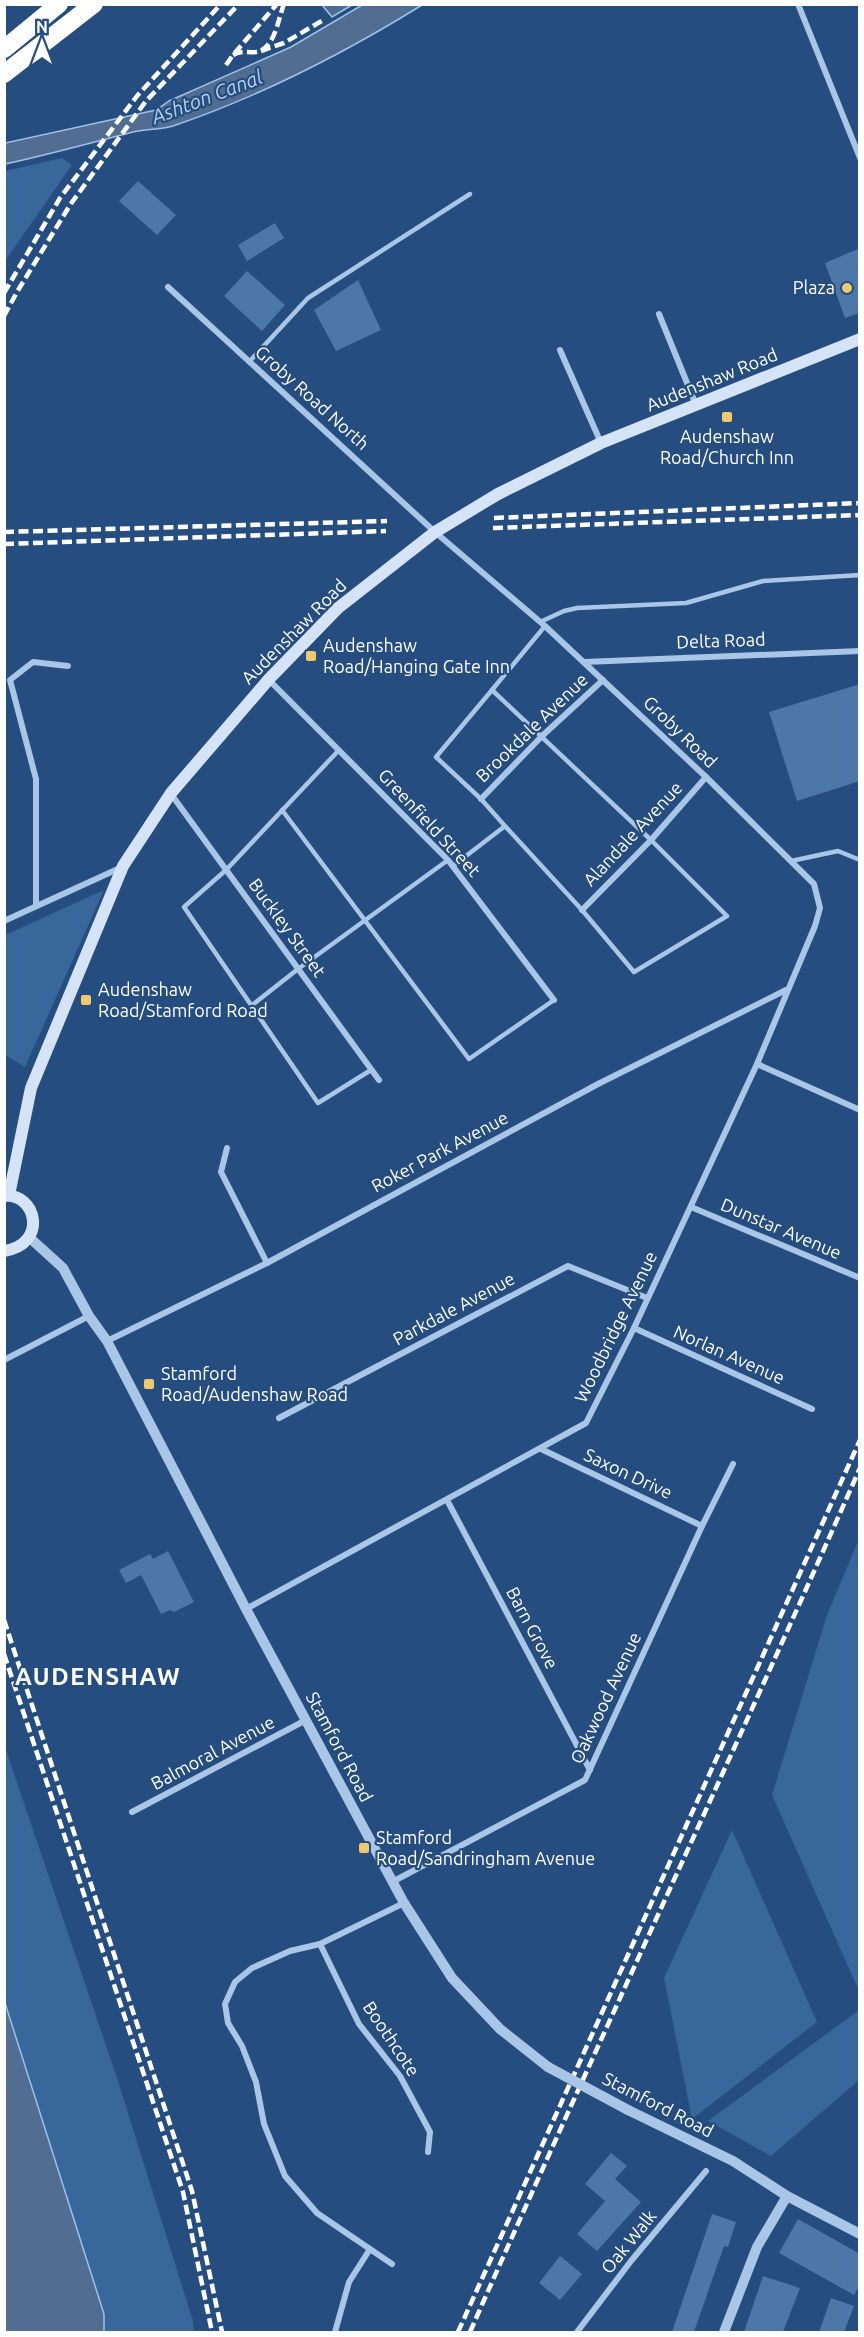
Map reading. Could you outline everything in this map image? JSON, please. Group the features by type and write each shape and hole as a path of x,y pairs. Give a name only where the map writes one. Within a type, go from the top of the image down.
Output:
{"highway":[{"path":"4,49 59,4"},
{"path":"4,74 94,4"}],"main road":[{"name":"Audenshaw Road","path":"30,1238 34,1222 31,1210 21,1200 7,1195 31,1088 123,866 171,794 268,679 338,608 435,532 498,495 601,443 860,339"},
{"path":"4,1251 18,1249 30,1238"}],"street":[{"path":"798,4 860,158"},
{"name":"Groby Road North","path":"168,287 435,532"},
{"path":"659,314 696,406"},
{"path":"560,350 601,443"},
{"name":"Groby Road","path":"435,532 543,624 706,777 814,884 820,908 815,926 787,990"},
{"name":"Delta Road","path":"583,662 860,651"},
{"path":"36,906 36,778 10,680 33,662 68,666"},
{"name":"Greenfield Street","path":"268,679 451,863 554,1000"},
{"name":"Brookdale Avenue","path":"482,799 542,736 603,680"},
{"name":"Alandale Avenue","path":"582,910 651,840 706,777"},
{"name":"Buckley Street","path":"171,794 379,1080"},
{"path":"4,921 123,866"},
{"name":"Woodbridge Avenue","path":"246,1609 586,1423 634,1328 758,1064 787,990"},
{"name":"Roker Park Avenue","path":"107,1341 267,1263 598,1084 787,990"},
{"path":"758,1064 860,1110"},
{"path":"227,1148 222,1172 267,1263"},
{"name":"Dunstar Avenue","path":"691,1207 860,1278"},
{"name":"Stamford Road","path":"30,1238 63,1268 89,1316 107,1341 246,1609 392,1882 452,1978 500,2029 548,2067 628,2110 733,2161 787,2196 860,2234"},
{"name":"Parkdale Avenue","path":"279,1418 568,1266 647,1298"},
{"path":"4,1360 89,1316"},
{"name":"Norlan Avenue","path":"634,1328 812,1409"},
{"name":"Saxon Drive","path":"541,1449 702,1526"},
{"name":"Oakwood Avenue","path":"392,1882 585,1780 732,1464"},
{"name":"Barn Grove","path":"447,1500 590,1770"},
{"name":"Balmoral Avenue","path":"132,1812 307,1720"},
{"path":"392,2264 317,2213 285,2176 264,2124 256,2082 242,2046 228,2023 225,2004 235,1982 252,1968 290,1951 320,1944 404,1904"},
{"name":"Boothcote","path":"320,1944 359,2024 400,2076 430,2132 428,2152"},
{"name":"Oak Walk","path":"577,2332 631,2261 706,2171"},
{"path":"724,2332 757,2247 787,2196"},
{"path":"335,2332 350,2282 370,2249"}],"lane":[{"path":"249,362 308,298 470,194"},
{"path":"492,690 651,840 727,916 634,972 582,910 482,799 436,757 543,624 564,611 577,608 686,603 763,580 860,575"},
{"path":"339,750 226,870 184,907 318,1103 371,1070"},
{"path":"282,810 469,1059 554,1000"},
{"path":"251,1006 365,921 505,826"},
{"path":"791,861 838,851 860,860"}],"shaded area":[{"path":"62,158 72,165 5,261 5,171"},
{"path":"104,890 25,1067 5,1055 5,935"},
{"path":"859,1539 859,1991 772,1795 827,1615"},
{"path":"4,1744 117,2078 193,2321 194,2332 104,2332 104,2314 5,2003"},
{"path":"732,1830 817,2022 692,2119 664,1978"},
{"path":"859,2010 859,2080 771,2156 708,2121"}],"water":[{"path":"322,5 352,5 332,17"},
{"name":"Ashton Canal","path":"362,5 422,5 301,73 206,114 168,127 133,132 5,164 5,143 156,110 169,101 291,47"},
{"path":"5,2003 104,2314 104,2332 5,2332"}],"building":[{"path":"138,181 176,215 157,235 119,201"},
{"path":"275,223 284,238 247,261 238,245"},
{"name":"Plaza","path":"860,248 860,313 845,318 825,263"},
{"path":"247,271 285,305 262,331 224,296"},
{"path":"358,280 381,330 336,351 314,310"},
{"path":"860,684 860,781 797,801 769,712"},
{"path":"168,1551 194,1602 174,1612 170,1610 161,1614 141,1575 126,1583 119,1570 150,1554 153,1559"},
{"path":"611,2153 627,2166 615,2179 641,2202 597,2251 577,2234 605,2201 585,2184"},
{"path":"712,2214 736,2222 728,2247 724,2246 694,2332 672,2332"},
{"path":"798,2219 860,2254 860,2285 854,2295 779,2253"},
{"path":"560,2256 582,2274 560,2300 539,2283"},
{"path":"763,2276 800,2288 783,2332 744,2332"},
{"path":"831,2298 854,2306 844,2332 819,2332"}],"railway":[{"path":"4,293 60,198 137,96 221,4"},
{"path":"4,316 70,205 146,101 239,4"},
{"path":"226,65 277,4"},
{"path":"233,55 242,52 256,52 268,45 284,4"},
{"path":"261,51 284,43 325,19"},
{"path":"494,518 860,503"},
{"path":"493,528 860,515"},
{"path":"4,532 387,521"},
{"path":"4,544 386,531"},
{"path":"458,2332 860,1440"},
{"path":"470,2332 860,1468"},
{"path":"4,1620 192,2191 222,2332"},
{"path":"4,1654 183,2192 212,2332"}],"place":[{"name":"Plaza","path":"847,288"},
{"name":"Audenshaw Road/Church Inn","path":"727,417"},
{"name":"Audenshaw Road/Hanging Gate Inn","path":"311,656"},
{"name":"Audenshaw Road/Stamford Road","path":"86,1000"},
{"name":"Stamford Road/Audenshaw Road","path":"149,1384"},
{"name":"Stamford Road/Sandringham Avenue","path":"364,1848"}],"district":[{"name":"AUDENSHAW","path":"98,1677"}]}
